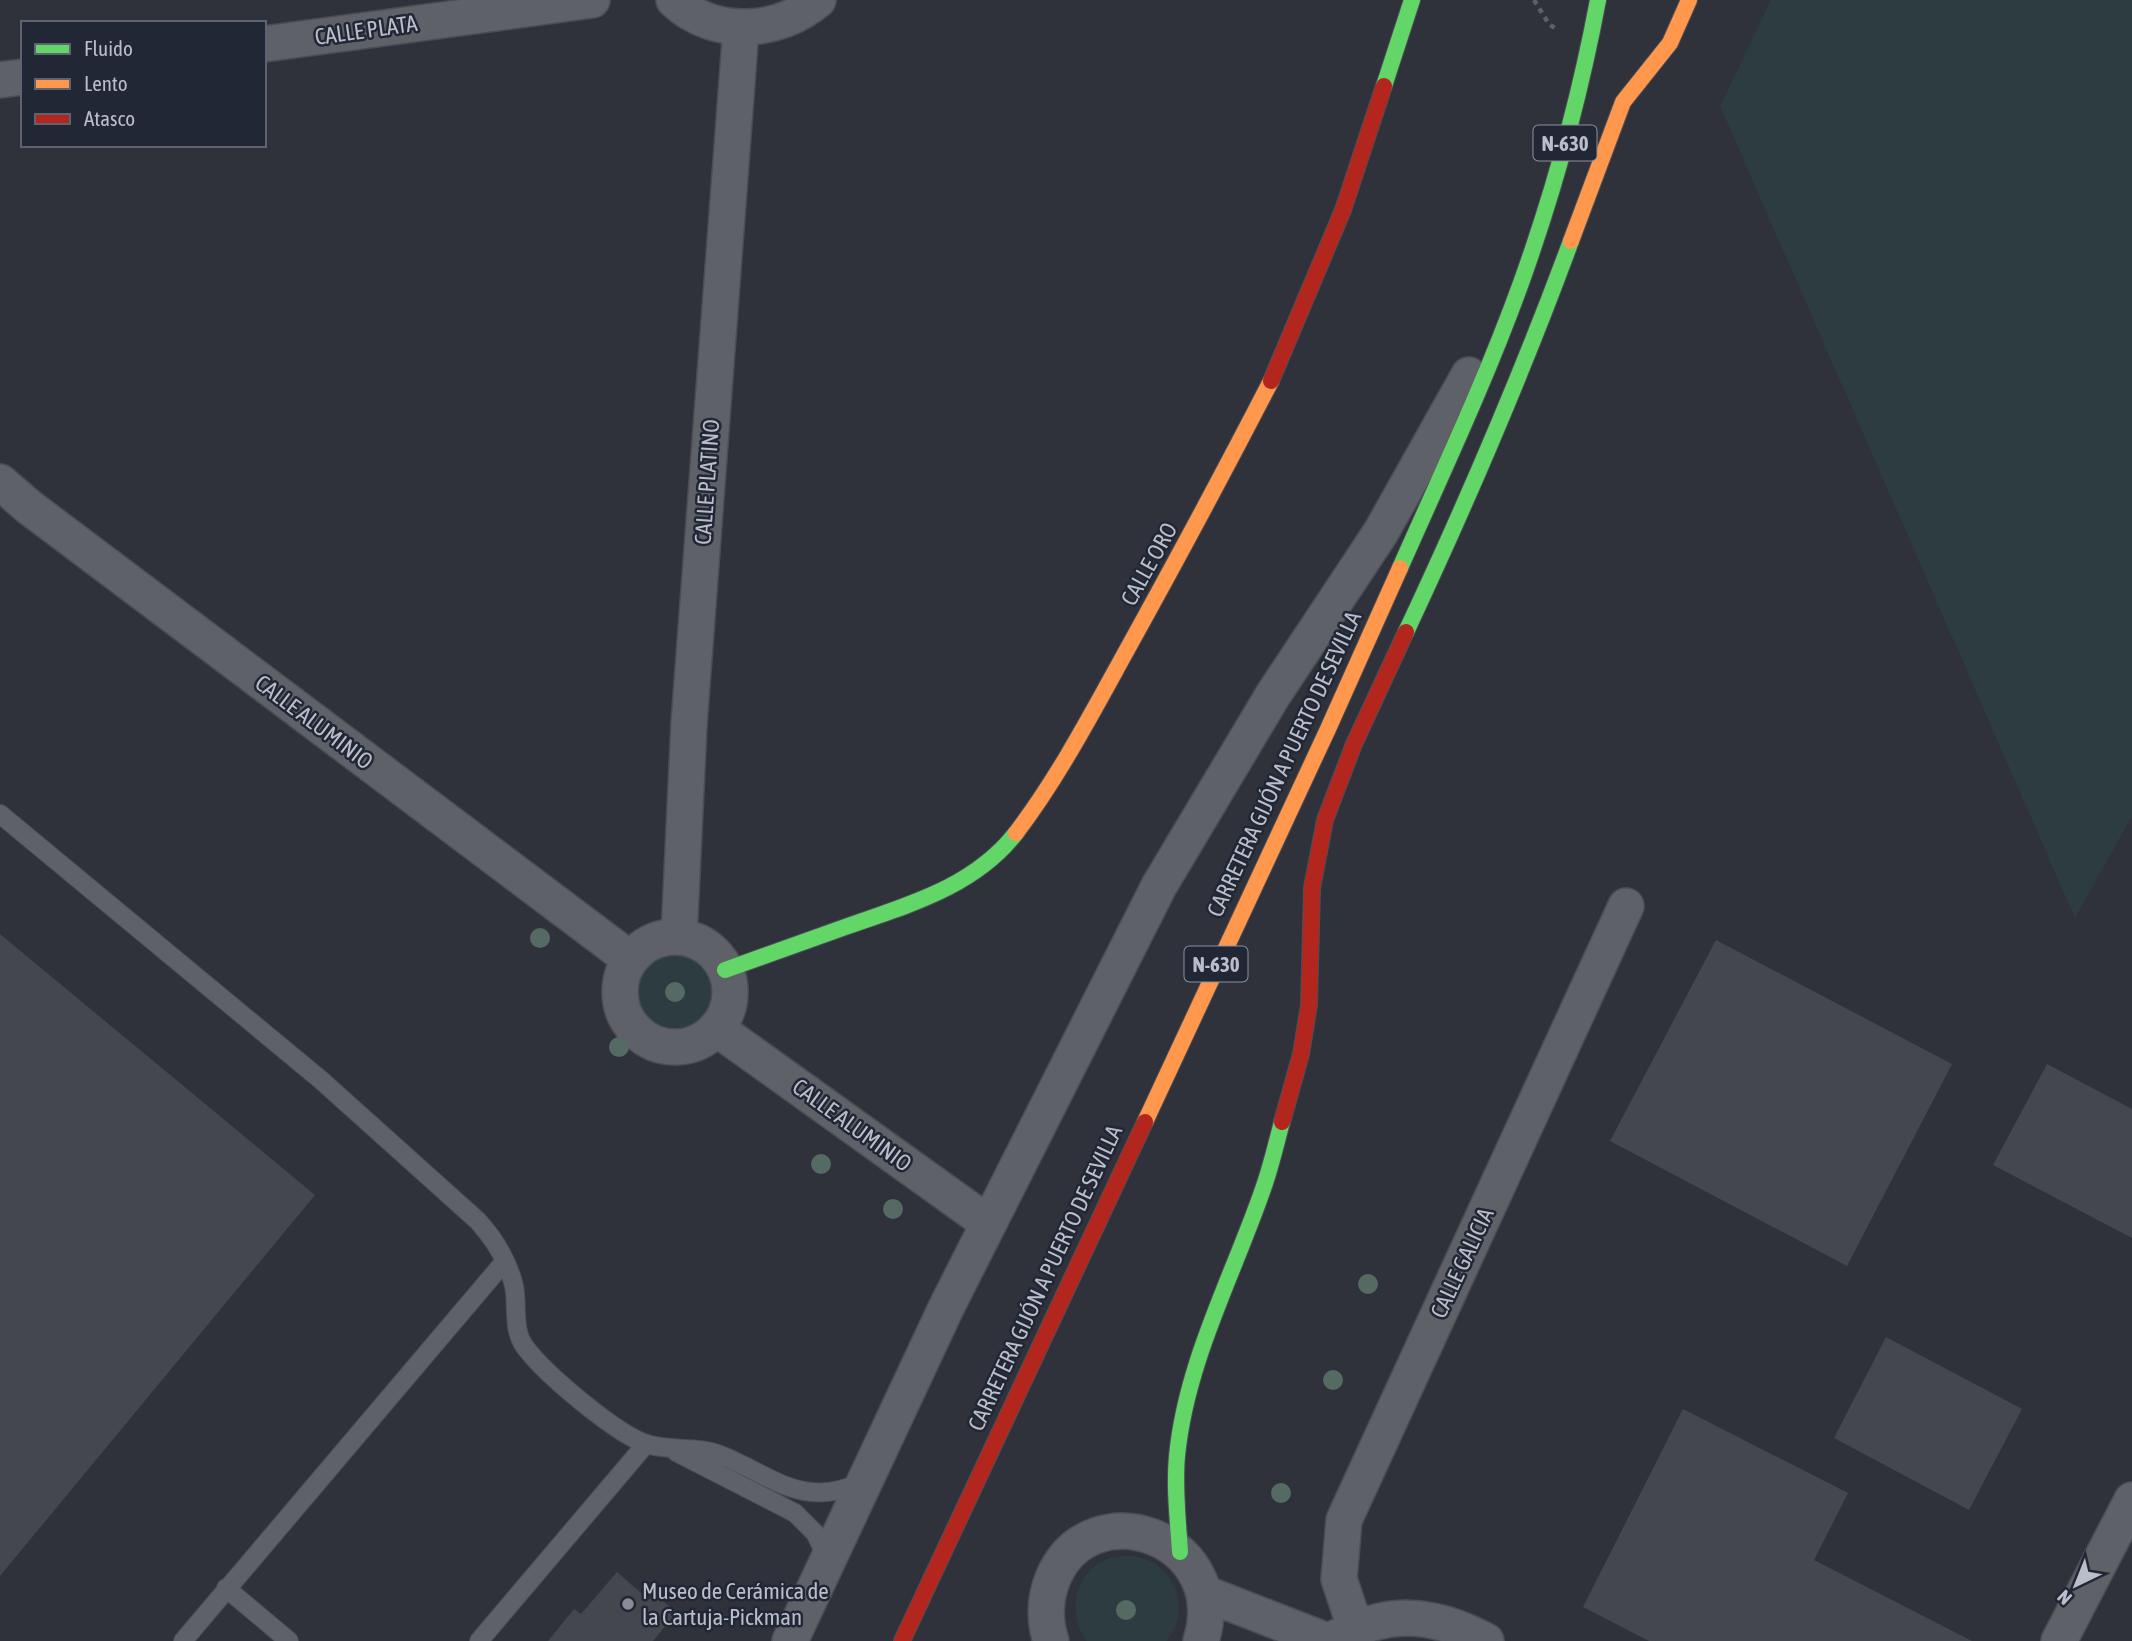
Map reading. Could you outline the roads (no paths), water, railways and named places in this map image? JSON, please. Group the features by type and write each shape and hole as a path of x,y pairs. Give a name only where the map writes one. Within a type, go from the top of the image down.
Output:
{"main road":[{"name":"CALLE ORO","path":"725,970 936,895 971,874 1008,843 1035,808 1097,704 1201,517 1274,375 1343,210 1412,0"},
{"name":"CARRETERA GIJÓN A PUERTO DE SEVILLA","path":"902,1641 1328,729 1478,391 1521,283 1559,169 1588,55 1598,0"},
{"path":"1180,1552 1175,1486 1177,1454 1196,1368 1264,1188 1301,1054 1309,1005 1312,888 1325,820 1354,744 1447,544 1534,342 1623,102 1670,43 1689,0"}],"street":[{"name":"CALLE PLATA","path":"266,44 593,0"},
{"path":"674,0 699,17 741,28 774,24 804,12 818,0"},
{"name":"CALLE PLATINO","path":"679,937 689,724 741,28"},
{"path":"0,80 21,77"},
{"path":"1328,729 1447,544 1521,283"},
{"path":"790,1641 988,1223 1159,886 1273,695 1381,532 1521,283"},
{"name":"CALLE ALUMINIO","path":"0,482 29,507 630,959"},
{"name":"CALLE GALICIA","path":"1338,1636 1344,1520 1626,906"},
{"path":"679,937 707,947 725,970 729,1000 724,1016 716,1028 702,1040 684,1046 665,1046 648,1040 634,1028 624,1012 620,995 622,976 630,959 643,947 660,939 679,937"},
{"name":"CALLE ALUMINIO","path":"716,1028 988,1223"},
{"path":"2059,1641 2132,1500"},
{"path":"1051,1640 1046,1615 1048,1592 1057,1570 1072,1551 1091,1538 1114,1531 1138,1532 1161,1539 1180,1552 1195,1570 1204,1593 1206,1616 1201,1641"},
{"path":"1204,1593 1338,1636 1399,1617 1444,1622 1486,1641"}],"lane":[{"path":"0,814 236,1008 377,1129 478,1221 495,1240 514,1284 516,1323 524,1346 593,1410 619,1430 646,1444 673,1450 699,1449 721,1455 765,1478 802,1490 825,1494 844,1490 865,1480"},
{"path":"183,1641 505,1261"},
{"path":"479,1641 646,1444"},
{"path":"673,1450 795,1513 815,1533 826,1565"},
{"path":"226,1588 289,1641"}],"place":[{"name":"Museo de Cerámica de la Cartuja-Pickman","path":"628,1604"}]}
